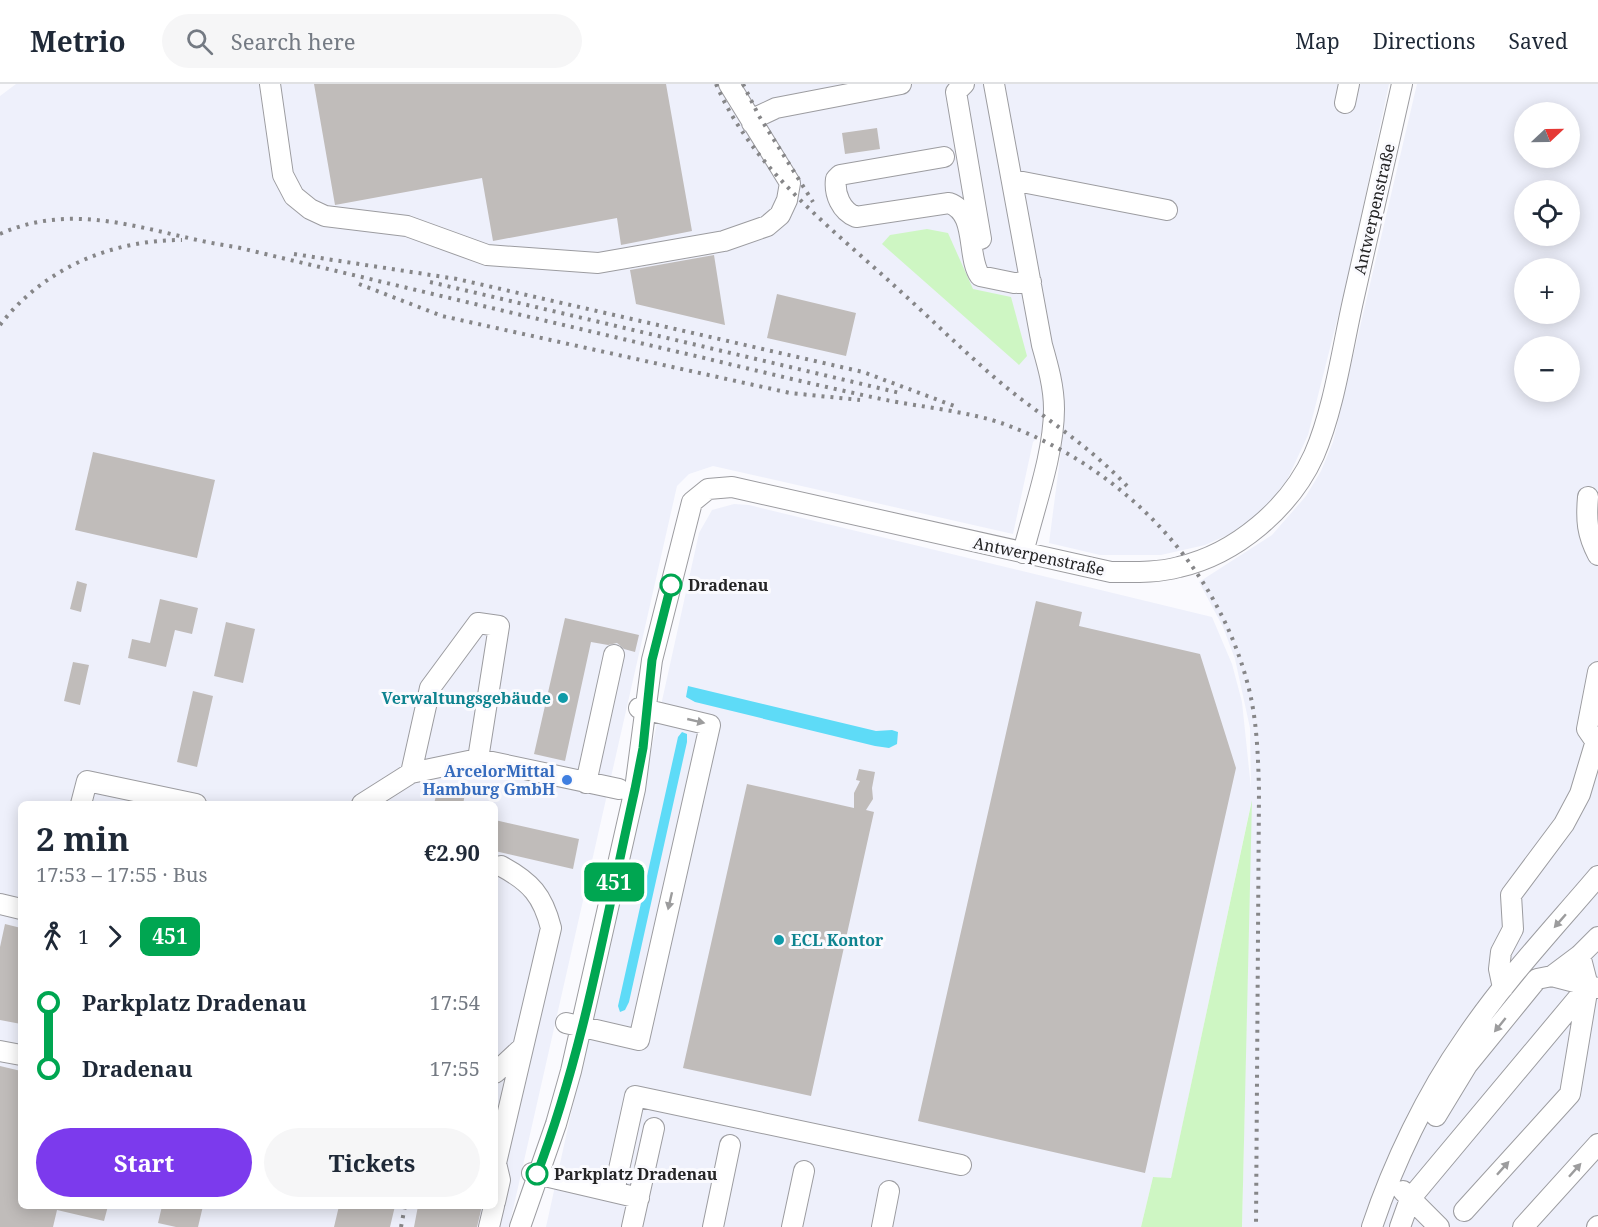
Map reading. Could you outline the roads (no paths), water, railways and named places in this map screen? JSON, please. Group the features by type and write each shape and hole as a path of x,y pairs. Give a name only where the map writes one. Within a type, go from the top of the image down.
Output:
{"street":[{"path":"270,84 283,175 294,196 309,209 325,216 407,226 488,255 598,263 724,241 767,226 780,215 787,200 790,183 729,84"},
{"path":"752,123 759,116 776,108 901,84"},
{"path":"994,84 1029,276 1051,377 1054,410 1050,444 1023,553"},
{"name":"Antwerpenstraße","path":"643,709 652,660 684,527 692,502 703,491 714,487 732,487 890,514 1023,553 1111,572 1147,572 1178,568 1221,552 1249,535 1274,513 1298,482 1314,455 1324,424 1402,84"},
{"path":"960,85 956,92 986,267 996,271 1029,276"},
{"path":"944,157 840,175 836,179 836,194 850,215 856,217 949,203 956,206 966,220 974,268 980,276 1014,283 1029,276"},
{"path":"1012,180 1167,210"},
{"path":"1588,497 1586,523 1589,537 1598,555"},
{"path":"411,773 430,688 478,623 499,626 478,759"},
{"path":"586,783 614,655"},
{"path":"1503,988 1499,969 1501,952 1513,929 1511,895 1564,824 1580,794 1596,745 1587,729 1598,672"},
{"path":"520,1227 535,1174 556,1124 573,1025 635,789 643,709 710,725 639,1040 573,1025"},
{"path":"367,801 411,773 478,759 619,789"},
{"path":"82,801 87,781 182,801"},
{"path":"498,1151 551,928 546,906 535,891 520,876 501,866"},
{"path":"1372,1227 1397,1164 1449,1063 1503,988 1598,876"},
{"path":"0,904 18,908"},
{"path":"1384,1227 1405,1193 1441,1106 1467,1065 1544,978 1580,956 1598,937"},
{"path":"1464,1211 1570,1094 1593,987 1580,956"},
{"path":"1544,978 1593,987"},
{"path":"1400,1227 1405,1193 1593,987"},
{"path":"498,1070 523,1047"},
{"path":"0,1051 18,1054"},
{"path":"614,1192 635,1096 961,1165"},
{"path":"632,1227 654,1128"},
{"path":"1523,1227 1598,1144"},
{"path":"712,1227 730,1145"},
{"path":"792,1227 804,1171"},
{"path":"498,1173 500,1180 498,1190"},
{"path":"535,1174 639,1198"},
{"path":"882,1227 889,1191"},
{"path":"1405,1193 1439,1227"},
{"path":"489,1227 494,1209"}],"water":[{"path":"688,686 876,731 892,730 898,732 897,744 889,748 875,746 695,702 686,697"},
{"path":"682,732 687,734 687,742 629,1002 625,1010 620,1012 618,1006 678,737"}],"railway":[{"path":"716,84 751,144 796,196 989,373 1089,451 1127,486"},
{"path":"743,84 759,116 813,202"},
{"path":"0,234 30,224 59,219 89,219 118,223 236,247 840,390 977,416 1004,424 1047,443 1088,466 1125,494 1159,526 1189,562 1214,601 1234,644 1252,701 1257,739 1259,790 1256,1227"},
{"path":"0,325 37,288 58,273 81,261 130,245 182,240"},
{"path":"294,254 457,279 863,372 957,407"},
{"path":"430,282 900,393"},
{"path":"359,284 442,316 790,393 860,400"},
{"path":"401,1227 404,1209"}],"place":[{"name":"Dradenau","path":"671,585"},
{"name":"Verwaltungsgebäude","path":"563,698"},
{"name":"ArcelorMittal Hamburg GmbH","path":"567,780"},
{"name":"ECL Kontor","path":"779,940"},
{"name":"Parkplatz Dradenau","path":"537,1174"}]}
